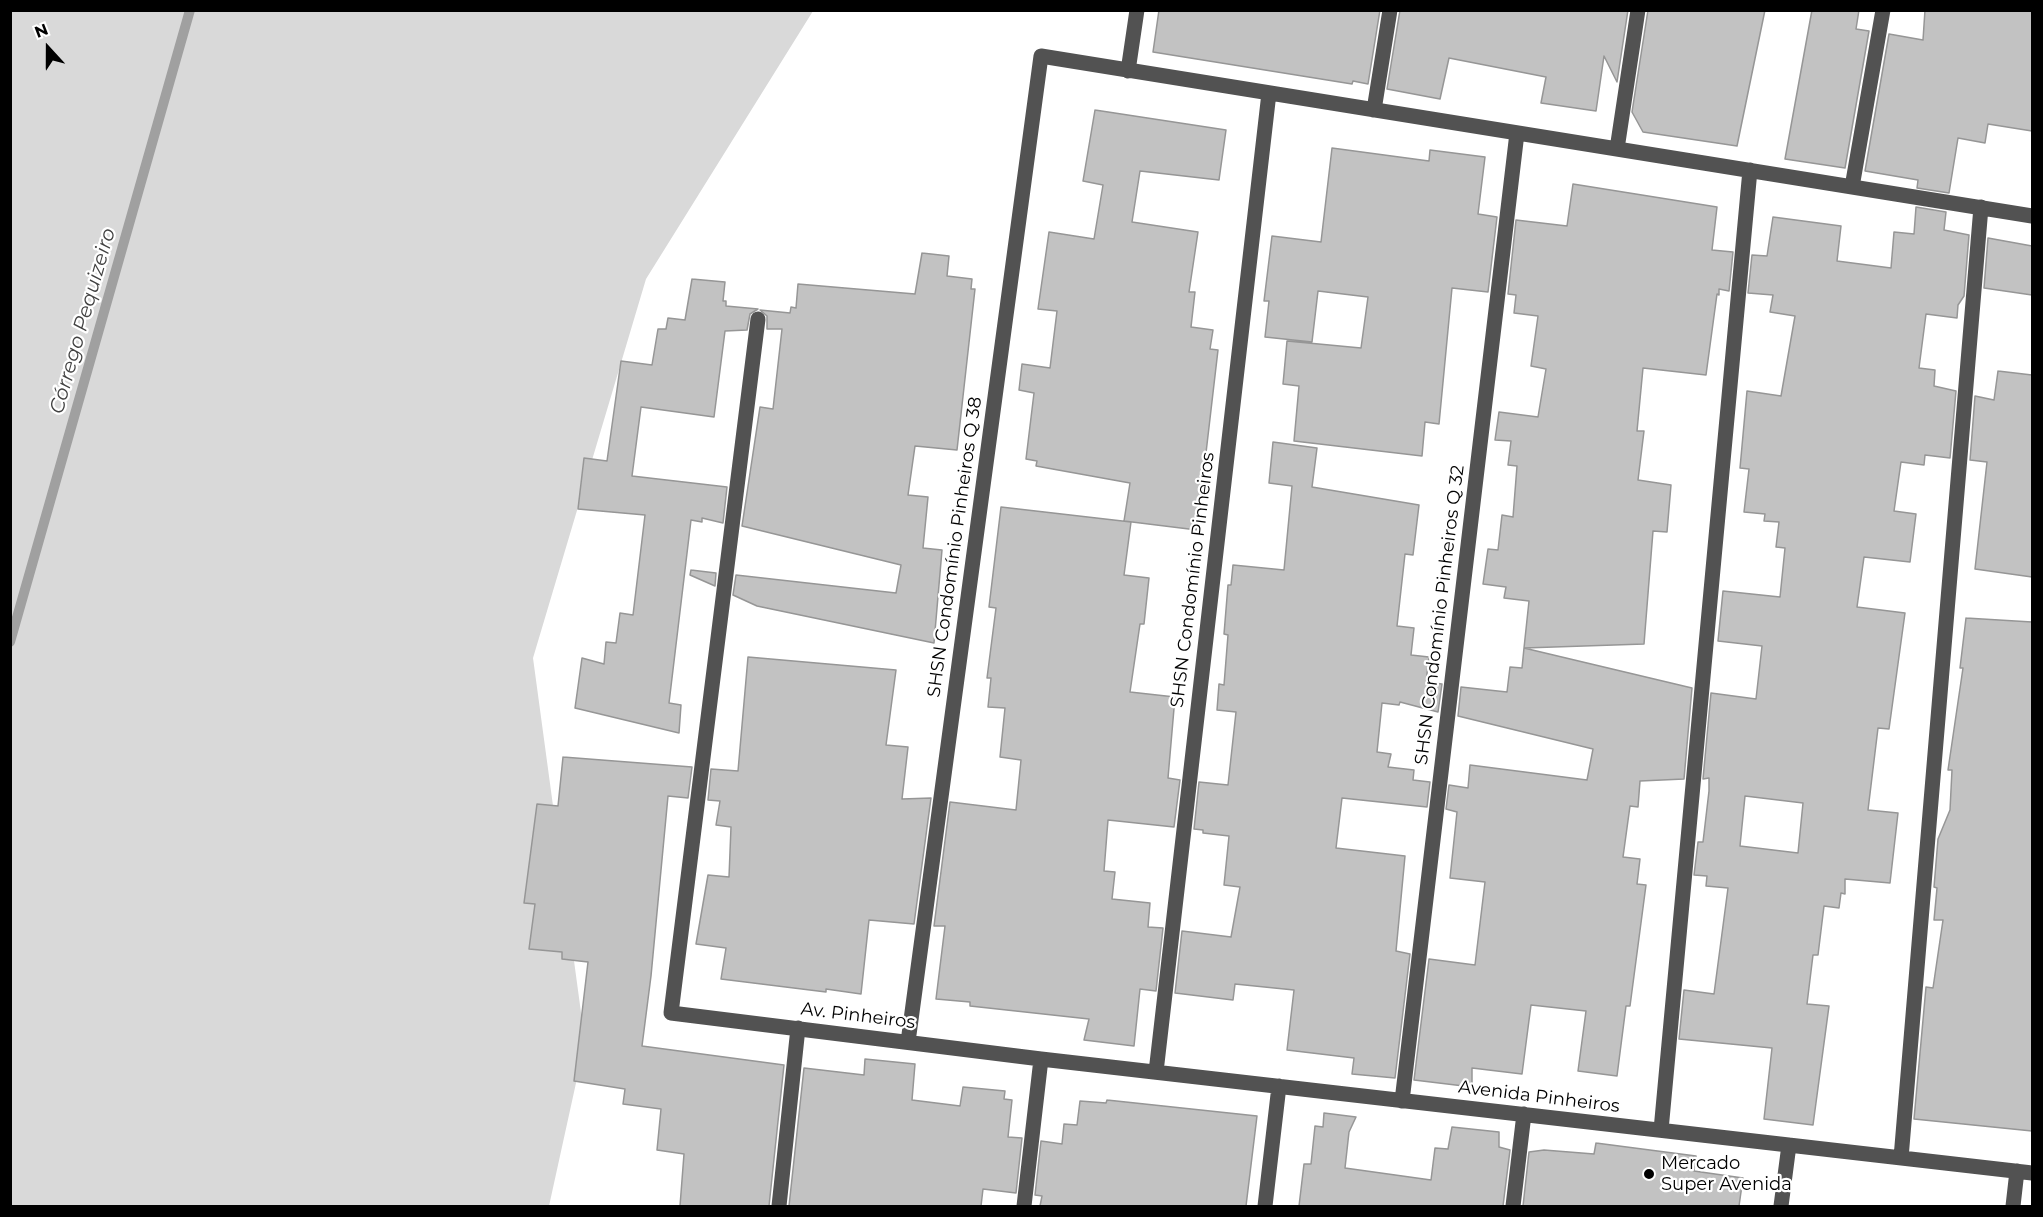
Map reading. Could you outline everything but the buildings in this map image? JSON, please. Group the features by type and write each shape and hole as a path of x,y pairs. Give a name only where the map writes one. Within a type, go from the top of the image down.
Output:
{"street":[{"path":"1137,10 1128,71 2032,216"},
{"path":"1374,110 1390,10"},
{"path":"1617,149 1638,10"},
{"path":"1852,187 1883,10"},
{"name":"SHSN Condomínio Pinheiros Q 38","path":"908,1042 1041,56 1128,71"},
{"name":"SHSN Condomínio Pinheiros","path":"1156,1072 1269,93"},
{"name":"SHSN Condomínio Pinheiros Q 32","path":"1402,1101 1517,133"},
{"path":"1661,1130 1750,170"},
{"path":"1901,1158 1981,207"},
{"name":"Av. Pinheiros","path":"758,319 671,1013 1041,1059"},
{"path":"778,1206 798,1028"},
{"path":"1024,1206 1041,1059"},
{"name":"Avenida Pinheiros","path":"1041,1059 2025,1172"},
{"path":"1265,1206 1278,1086"},
{"path":"1514,1206 1524,1114"},
{"path":"1781,1206 1789,1145"},
{"path":"2013,1206 2025,1172"}],"shaded area":[{"path":"10,11 813,11 646,279 533,658 585,1042 549,1206 11,1206"}],"waterway":[{"name":"Córrego Pequizeiro","path":"10,642 190,10"}],"place":[{"name":"Mercado Super Avenida","path":"1649,1174"}]}
